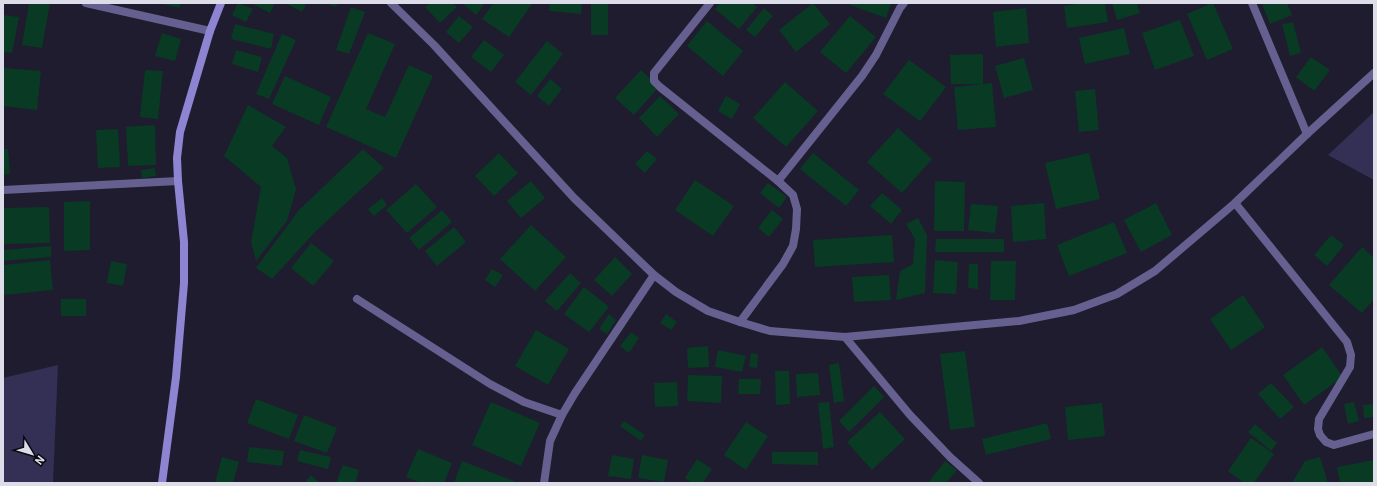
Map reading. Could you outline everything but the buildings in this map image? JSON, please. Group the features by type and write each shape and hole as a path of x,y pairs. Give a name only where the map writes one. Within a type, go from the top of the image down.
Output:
{"street":[{"path":"86,3 210,31"},
{"path":"162,483 176,377 184,282 184,242 177,158 180,132 210,31 221,3"},
{"path":"391,3 434,45 574,198 654,275 676,292 708,311 770,330 845,337 1019,321 1074,310 1117,294 1155,271 1235,203 1307,134 1374,73"},
{"path":"710,3 654,73 654,81 778,181 793,195 797,209 793,246 783,264 740,322"},
{"path":"778,181 862,76 876,55 904,3"},
{"path":"1252,3 1307,134"},
{"path":"3,190 178,181"},
{"path":"1235,203 1347,342 1351,355 1350,367 1319,419 1318,429 1320,436 1326,442 1334,445 1374,434"},
{"path":"544,483 550,441 562,416 575,393 654,275"},
{"path":"357,299 490,384 524,402 562,416"},
{"path":"845,337 910,415 950,457 979,483"}],"shaded area":[{"path":"1374,112 1374,180 1328,155"},
{"path":"58,365 53,483 3,483 3,378"}]}
